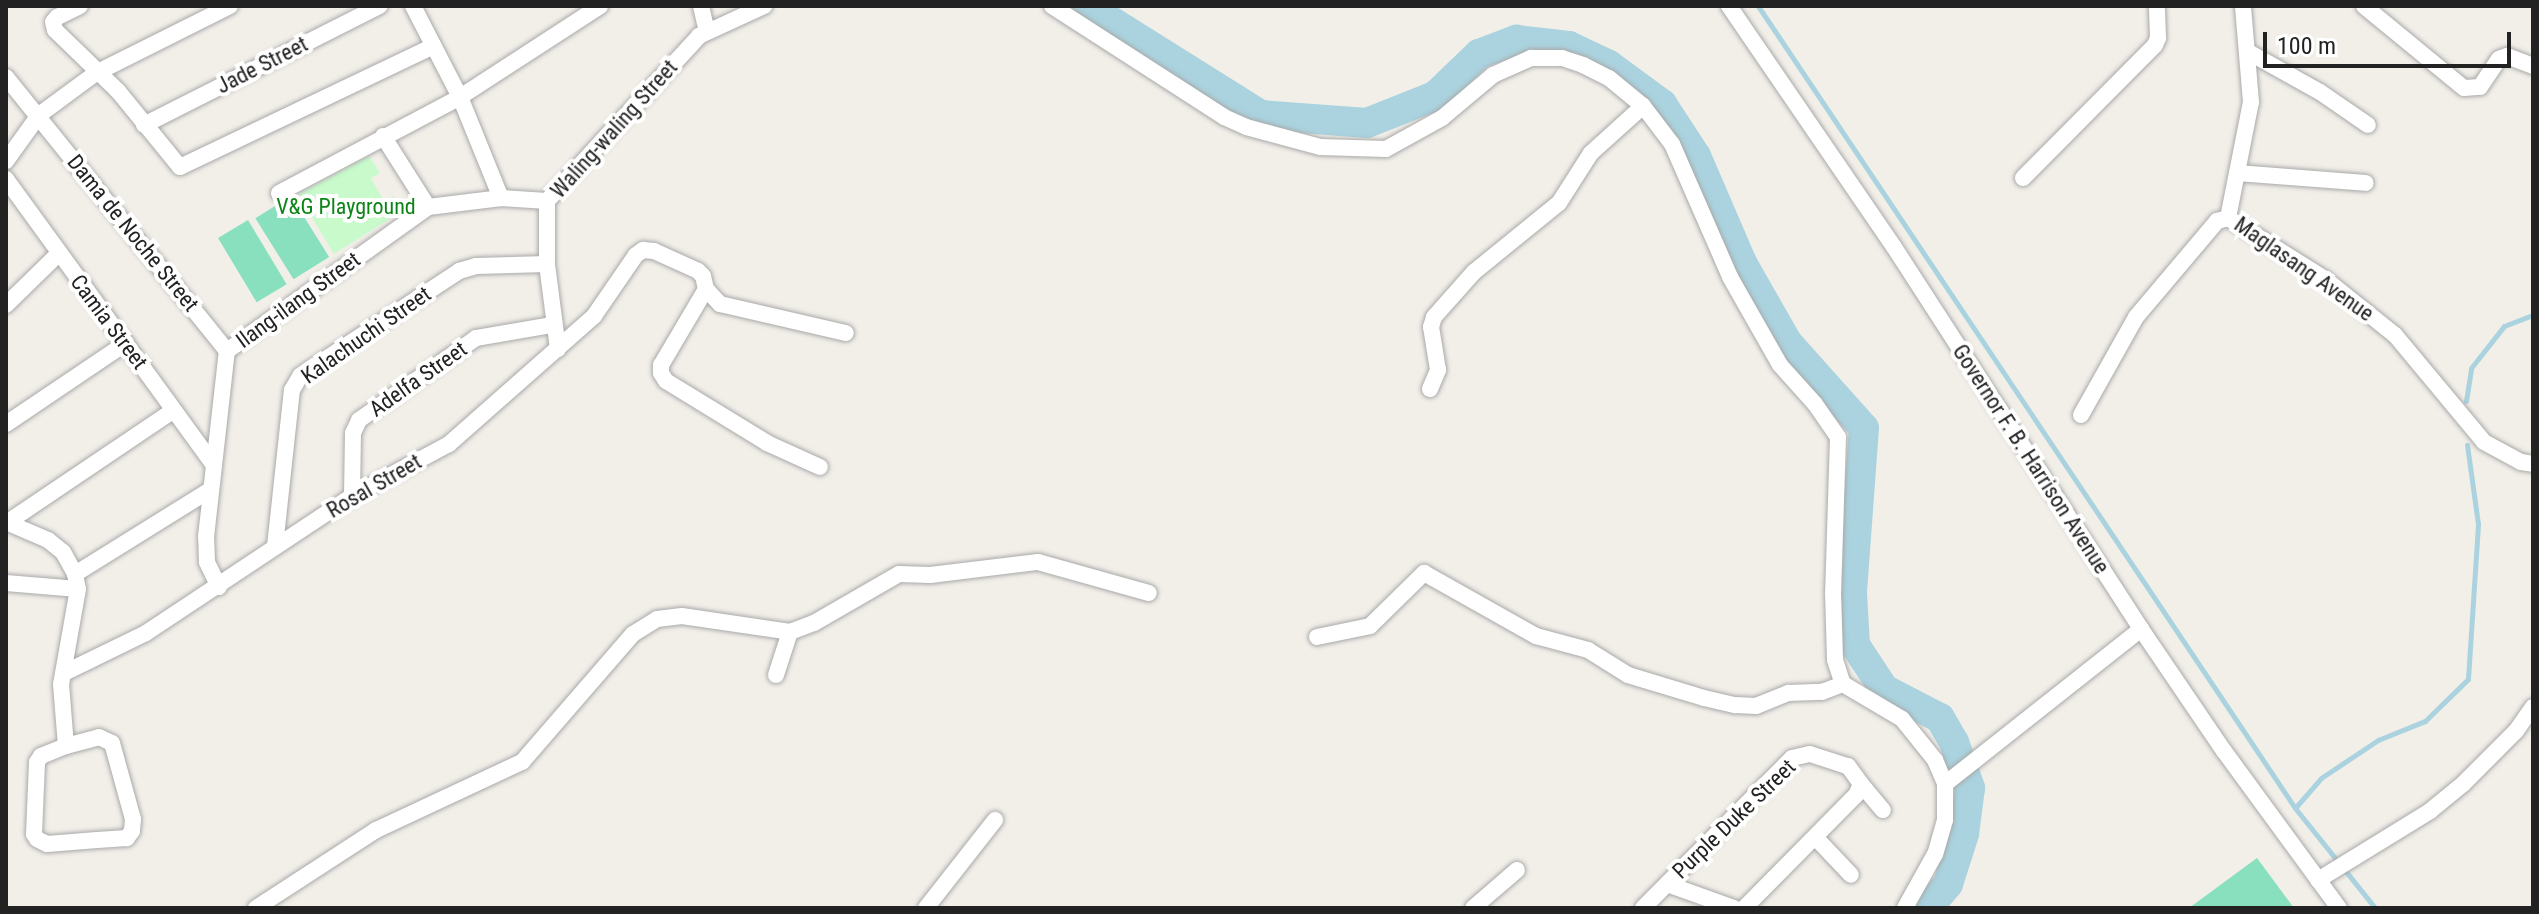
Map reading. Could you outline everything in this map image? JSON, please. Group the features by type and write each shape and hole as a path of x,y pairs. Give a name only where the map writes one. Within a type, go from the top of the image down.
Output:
{"street":[{"path":"80,6 57,17 53,22 55,30 118,91 174,164 186,165 434,46"},
{"path":"6,161 39,115 96,73 230,6"},
{"name":"Jade Street","path":"144,125 380,6"},
{"path":"413,6 460,97 501,198"},
{"path":"279,193 460,97 600,6"},
{"path":"701,6 707,31"},
{"name":"Waling-waling Street","path":"558,349 552,325 547,264 547,201 707,31 742,19 764,6"},
{"path":"1052,6 1224,117 1246,127 1320,147 1386,149 1442,118 1493,75 1531,58 1562,58 1583,65 1609,78 1643,106 1672,144 1730,277 1780,365 1815,404 1838,437 1833,592 1835,660 1843,684 1902,719 1935,760 1956,774"},
{"name":"Governor F. B. Harrison Avenue","path":"1729,6 1894,247 2141,629 2339,908"},
{"path":"2023,178 2155,45 2158,38 2157,6"},
{"name":"Maglasang Avenue","path":"2243,6 2250,53 2251,102 2228,218 2325,279 2395,335 2484,442 2521,462 2533,464"},
{"path":"2364,6 2464,88 2480,87 2499,59 2507,56 2533,66"},
{"path":"2250,53 2320,92 2368,125"},
{"name":"Dama de Noche Street","path":"6,77 227,351"},
{"path":"1430,389 1438,370 1431,327 1434,317 1474,272 1559,203 1591,153 1643,106"},
{"path":"383,136 428,207"},
{"path":"2237,173 2366,183"},
{"name":"Camia Street","path":"6,179 213,464"},
{"name":"Ilang-ilang Street","path":"219,587 207,562 210,490 227,351 428,207 501,198 547,201"},
{"path":"2081,415 2136,317 2217,221 2228,218"},
{"name":"Rosal Street","path":"64,673 146,633 352,496 449,444 594,316 636,255 643,250 654,251 698,271 703,276 706,289"},
{"path":"6,305 58,254"},
{"name":"Kalachuchi Street","path":"275,546 292,390 300,376 459,271 476,266 547,264"},
{"path":"820,467 767,443 666,381 661,365 706,289 720,304 743,312 846,333"},
{"name":"Adelfa Street","path":"352,496 353,433 359,420 476,338 552,325"},
{"path":"6,424 126,343"},
{"path":"7,522 174,410"},
{"path":"6,583 76,581 210,490"},
{"path":"7,522 48,540 63,552 76,581 64,673 66,746"},
{"path":"256,908 376,830 522,762 633,634 657,619 682,616 790,632 814,623 899,574 930,575 1038,562 1149,593"},
{"path":"1317,637 1370,626 1424,573 1536,636 1588,650 1628,675 1704,698 1756,706 1788,693 1822,692 1843,684"},
{"path":"1905,908 1935,854 1956,774 2141,629"},
{"path":"776,675 790,632"},
{"path":"2318,880 2430,811 2463,784 2516,731 2533,707"},
{"path":"99,737 112,743 133,819 132,831 127,838 47,844 37,839 34,834 37,762 41,756 66,746 99,737"},
{"name":"Purple Duke Street","path":"1643,908 1792,758 1810,754 1848,766 1858,790 1883,810"},
{"path":"1744,908 1858,790"},
{"path":"926,908 995,820"},
{"path":"1815,837 1851,875"},
{"path":"1473,908 1517,870"},
{"path":"1667,884 1734,908"}],"green space":[{"name":"V&G Playground","path":"369,156 380,173 371,178 384,201 393,196 402,211 334,254 298,194"},
{"path":"291,196 329,257 294,279 255,218"},
{"path":"248,220 287,284 257,302 218,238"},
{"path":"2257,858 2294,908 2189,908"}],"waterway":[{"path":"1087,6 1261,115 1367,123 1435,96 1479,54 1516,40 1569,46 1609,65 1662,104 1696,156 1742,263 1787,342 1864,428 1852,593 1855,645 1884,689 1940,718 1954,742 1970,788 1964,834 1948,884 1928,908"},
{"path":"1758,6 2295,808 2375,908"},
{"path":"2466,401 2471,368 2504,326 2533,315"},
{"path":"2295,808 2321,778 2378,740 2425,721 2468,679 2478,524 2467,445"}]}
